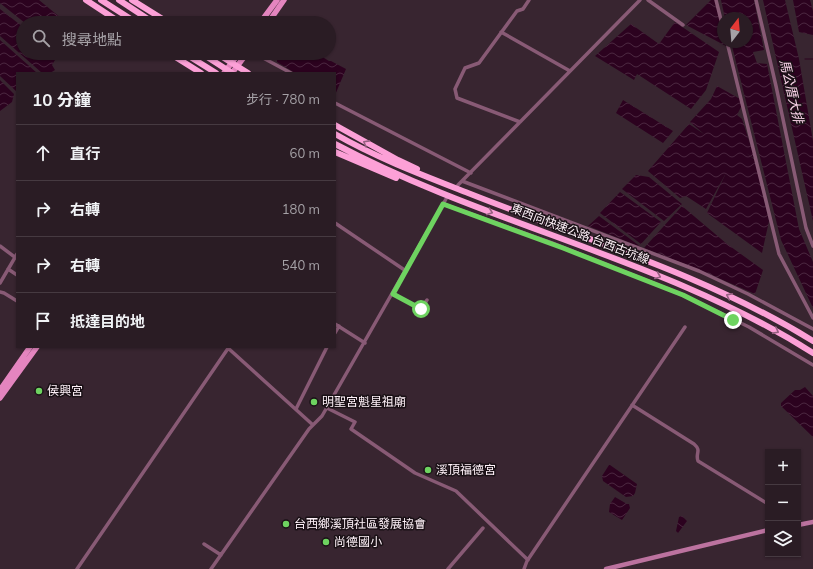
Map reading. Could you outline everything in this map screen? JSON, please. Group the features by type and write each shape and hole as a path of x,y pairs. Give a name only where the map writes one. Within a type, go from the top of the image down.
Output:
{"highway":[{"path":"86,0 110,16"},
{"path":"101,0 126,16"},
{"path":"119,0 144,16"},
{"path":"132,0 158,16"},
{"path":"180,60 199,72"},
{"path":"195,60 214,72"},
{"path":"212,60 230,72"},
{"path":"226,60 246,72"},
{"path":"336,126 398,160 464,192"},
{"name":"東西向快速公路 台西古坑線","path":"336,134 406,169 519,213 626,252 711,288 789,326 813,341"},
{"name":"東西向快速公路 台西古坑線","path":"336,145 358,156 462,202 641,269 718,301 793,340 813,353"},
{"path":"336,152 462,202"}],"main road":[{"path":"265,16 277,0"},
{"path":"273,16 284,0"},
{"path":"232,72 236,60"},
{"path":"225,72 239,60"},
{"path":"0,390 29,348"},
{"path":"0,398 36,348"}],"street":[{"path":"520,122 457,98 455,88 465,68 479,63 517,11 523,9 530,0"},
{"path":"458,185 640,0"},
{"path":"648,0 683,25"},
{"path":"716,0 719,12"},
{"path":"756,0 806,228 813,246"},
{"path":"501,32 570,72"},
{"path":"728,48 779,254 813,318"},
{"path":"267,60 290,72"},
{"path":"336,104 471,173"},
{"path":"462,181 699,271 748,294 813,329"},
{"path":"211,569 313,425 322,416 446,199"},
{"path":"443,204 563,248 683,295 749,327 813,365"},
{"path":"336,224 406,271"},
{"path":"0,246 16,256 0,283"},
{"path":"8,269 16,275"},
{"path":"0,292 16,300"},
{"path":"393,294 421,309 427,300"},
{"path":"337,325 365,343"},
{"path":"524,569 528,560 685,327"},
{"path":"77,569 228,348 313,425"},
{"path":"296,409 326,348"},
{"path":"632,405 698,447 696,458 698,461 765,502"},
{"path":"327,408 355,422 351,430 388,456 415,473 456,491 528,560"},
{"path":"801,524 813,522"},
{"path":"448,569 483,528"},
{"path":"606,569 765,531"},
{"path":"204,544 221,555"}],"water":[{"path":"0,0 39,0 58,16 16,16 0,3"},
{"path":"711,0 716,0 719,12 717,12 717,41 686,25"},
{"path":"721,0 754,0 764,50 753,52 757,63 767,64 799,229 813,262 813,308 781,240 733,48 753,48 753,12 724,12"},
{"name":"馬公厝大排","path":"763,0 785,0 799,59 813,141 813,221"},
{"path":"793,0 810,0 813,11 813,35 799,32"},
{"path":"0,9 16,22 16,50 0,36"},
{"path":"675,22 719,52 706,90 691,109 637,74 634,80 595,56 631,24 659,44"},
{"path":"0,40 16,54 16,60 22,60 36,72 16,72 16,91 0,76"},
{"path":"27,60 55,60 52,65 55,70 52,72 41,72"},
{"path":"277,60 327,60 346,69 336,93 336,72 293,72 277,62"},
{"path":"0,80 14,94 12,102 0,111"},
{"path":"717,86 740,99 742,105 737,115 742,119 755,159 746,153 755,160 769,221 762,253 707,213 726,173 706,209 686,196 680,198 648,171 689,124 704,134 690,122 711,99"},
{"path":"623,100 673,131 663,143 616,113"},
{"path":"636,175 649,177 682,204 664,221 622,189"},
{"path":"620,192 661,222 641,244 600,213"},
{"path":"682,206 727,244 763,270 755,294 644,248"},
{"path":"599,216 641,247 588,226"},
{"path":"805,387 813,396 813,437 781,406 781,403 795,390 800,390"},
{"path":"609,465 637,484 633,496 626,497 603,481 602,476"},
{"path":"615,497 629,504 630,508 622,520 609,512 610,504"},
{"path":"682,516 687,521 678,533 676,531 679,517"}],"waterway":[{"path":"805,59 813,59"}],"place":[{"name":"侯興宮","path":"39,391"},
{"name":"明聖宮魁星祖廟","path":"314,402"},
{"name":"溪頂福德宮","path":"428,470"},
{"name":"台西鄉溪頂社區發展協會","path":"286,524"},
{"name":"尚德國小","path":"326,542"}],"route":[{"path":"421,309 393,294 443,204 563,248 683,295 733,320"}]}
